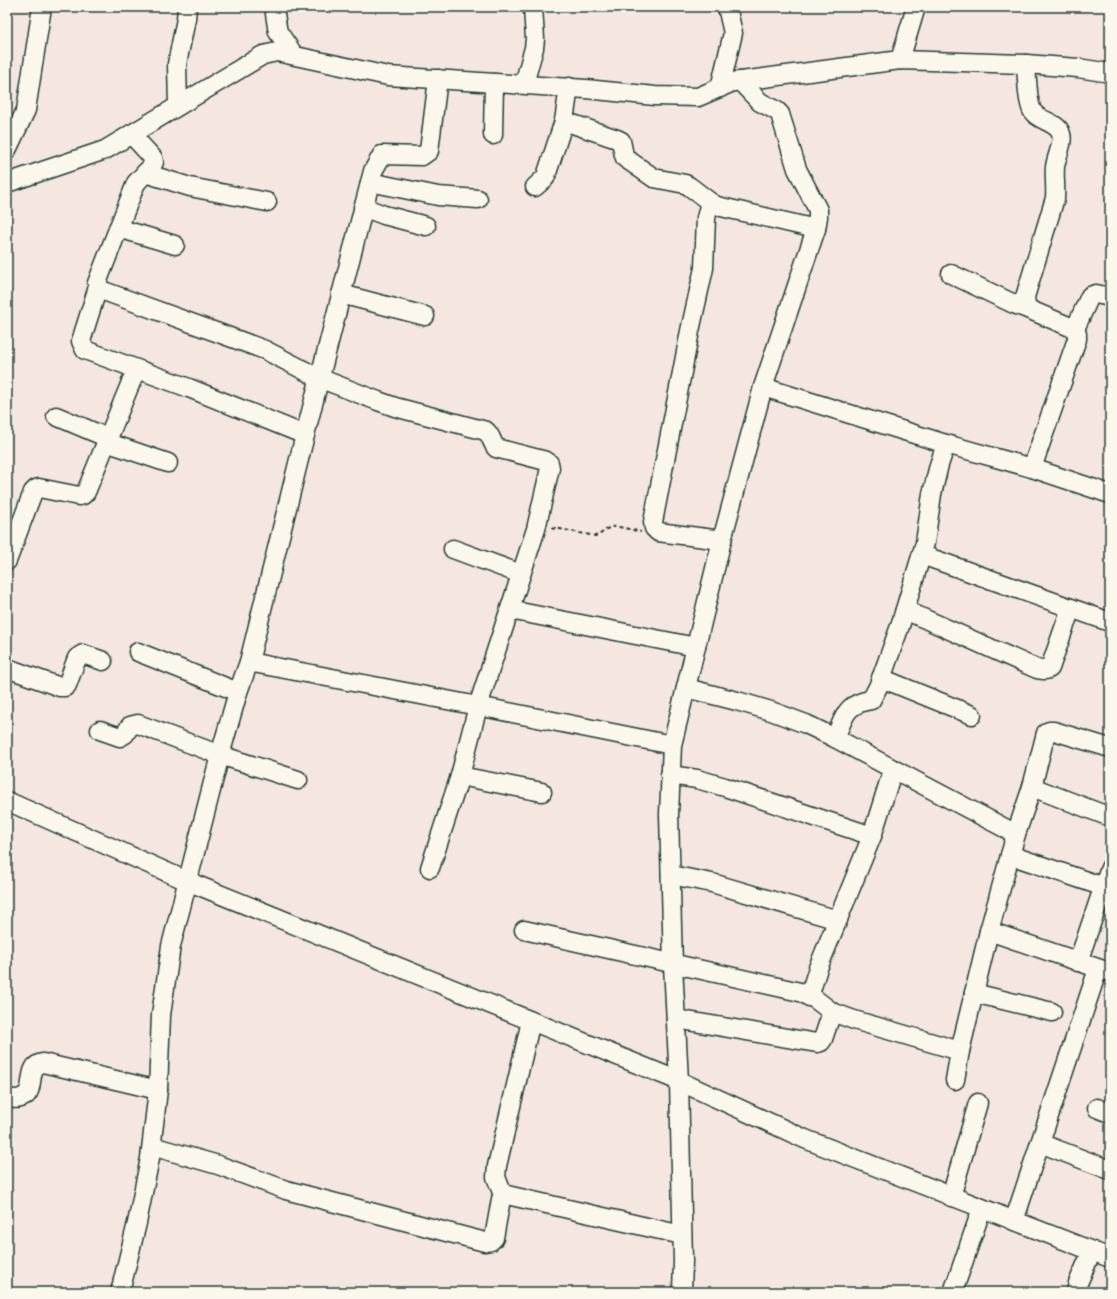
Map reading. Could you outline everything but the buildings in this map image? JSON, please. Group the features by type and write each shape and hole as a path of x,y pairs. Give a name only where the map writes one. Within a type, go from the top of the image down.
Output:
{"street":[{"path":"7,150 26,110 42,7"},
{"path":"178,106 177,64 187,7"},
{"path":"274,7 278,32 294,55"},
{"path":"524,84 534,44 533,7"},
{"path":"720,88 733,33 727,7"},
{"path":"900,60 916,7"},
{"path":"7,183 105,150 263,55 277,52 388,76 569,87 655,96 698,98 733,82 900,60 1026,64 1110,72"},
{"path":"1026,64 1029,101 1033,113 1058,129 1061,133 1062,139 1055,167 1055,198 1025,297 1028,309"},
{"path":"120,1292 137,1223 152,1146 158,1090 161,1015 171,946 220,755 238,692 249,662 363,207 373,171 382,155 422,156 429,151 438,79"},
{"path":"682,1292 679,1081 669,814 672,745 722,540 763,387 816,229 818,217 818,210 797,169 780,114 760,102 740,81"},
{"path":"493,135 494,82"},
{"path":"535,187 545,178 547,173 564,121 569,87"},
{"path":"564,121 621,141 625,158 654,178 686,184 717,206 816,229"},
{"path":"131,134 153,158 154,162 136,183 118,228 97,283 98,287 81,341 82,346 85,350 91,353 189,388 305,435"},
{"path":"145,173 190,187 267,202"},
{"path":"370,182 438,196 478,199"},
{"path":"710,202 706,218 704,268 690,331 653,522 654,528 658,532 722,540"},
{"path":"363,207 384,215 426,226"},
{"path":"118,228 175,244"},
{"path":"951,274 1014,304 1075,330"},
{"path":"98,287 102,290 265,350 319,378 395,407 486,431 496,448 549,463 550,468 532,540 478,706 460,776 430,868"},
{"path":"341,294 424,316"},
{"path":"1032,468 1077,339 1075,330 1090,296 1096,294 1110,297"},
{"path":"7,561 33,492 36,489 39,488 79,496 86,492 136,370"},
{"path":"763,387 946,444 1032,468 1110,494"},
{"path":"56,416 107,440 168,463"},
{"path":"835,738 848,710 860,702 871,700 881,678 905,610 922,555 932,494 946,444"},
{"path":"453,549 521,574"},
{"path":"922,555 1110,622"},
{"path":"905,610 1037,669 1044,670 1050,668 1071,608"},
{"path":"510,610 696,647"},
{"path":"138,652 238,692"},
{"path":"7,668 60,687 65,687 77,658 80,655 83,654 103,661"},
{"path":"249,662 672,745"},
{"path":"881,678 972,715"},
{"path":"686,688 771,711 806,724 1016,834"},
{"path":"100,730 120,737 125,734 130,726 138,724 220,755 298,780"},
{"path":"955,1080 960,1051 989,931 1016,834 1032,787 1046,733 1049,731 1054,731 1110,748"},
{"path":"809,997 818,968 872,836 893,769"},
{"path":"670,775 697,779 725,787 872,836"},
{"path":"460,776 542,792"},
{"path":"1032,787 1110,817"},
{"path":"7,801 187,881 679,1081 805,1140 1014,1221 1105,1253 1078,1283 1076,1292"},
{"path":"1010,855 1107,888"},
{"path":"1078,962 1107,888 1110,868"},
{"path":"671,875 712,883 838,920"},
{"path":"524,930 674,965 800,992 832,1012 854,1020 960,1051"},
{"path":"989,931 1104,970 1040,1144 1014,1221"},
{"path":"974,993 1052,1012"},
{"path":"676,1019 817,1043 821,1042 823,1039 832,1012"},
{"path":"504,1195 496,1177 497,1166 531,1021"},
{"path":"7,1098 22,1098 26,1096 29,1092 32,1073 35,1066 43,1063 158,1090"},
{"path":"950,1196 978,1103"},
{"path":"1040,1144 1110,1170"},
{"path":"152,1146 218,1164 286,1190 485,1242 494,1238 501,1199 504,1195"},
{"path":"504,1195 682,1236"},
{"path":"953,1292 982,1208"}],"path":[{"path":"532,540 556,528 595,536 611,527 646,533 654,528"}]}
